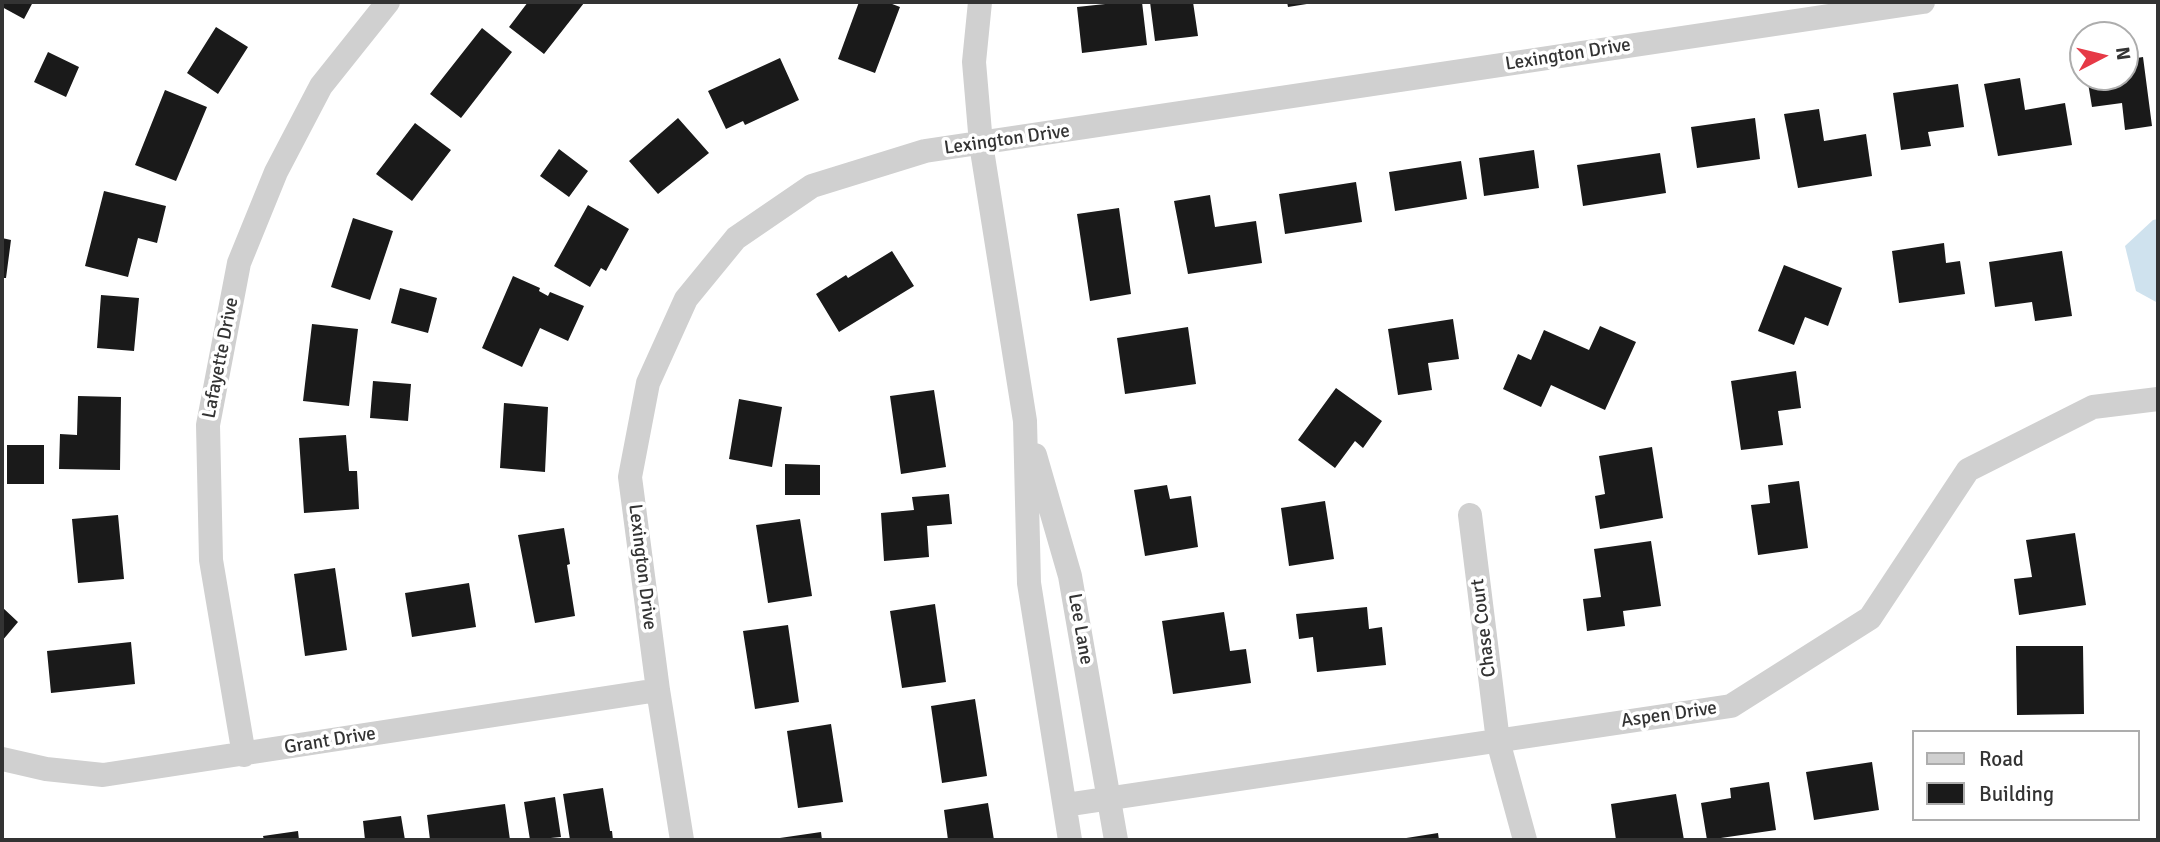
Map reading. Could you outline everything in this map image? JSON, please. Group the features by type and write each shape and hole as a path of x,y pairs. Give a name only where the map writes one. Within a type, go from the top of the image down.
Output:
{"street":[{"name":"Lafayette Drive","path":"244,755 211,560 208,425 231,303 239,263 276,172 321,86 388,2"},
{"name":"Lee Lane","path":"980,2 974,62 981,144 1025,421 1070,576 1116,840"},
{"name":"Lexington Drive","path":"682,840 658,690 630,477 648,383 686,299 736,238 812,186 925,151 1923,2"},
{"name":"Aspen Drive","path":"1065,805 1731,706 1870,618 1968,470 2093,407 2158,399"},
{"name":"Lee Lane","path":"1025,421 1030,583 1070,840"},
{"name":"Chase Court","path":"1470,515 1498,741 1525,840"},
{"name":"Grant Drive","path":"2,759 46,769 103,775 658,690"}],"water":[{"path":"2158,219 2158,303 2136,291 2125,246 2153,220"}],"building":[{"path":"2,2 33,2 24,19 2,7"},
{"path":"528,2 584,3 544,54 509,27"},
{"path":"859,2 887,2 900,7 875,73 838,59"},
{"path":"1142,2 1147,45 1082,53 1077,7"},
{"path":"1150,2 1193,2 1198,36 1155,41"},
{"path":"1287,2 1312,2 1313,3 1288,7"},
{"path":"216,27 248,47 218,94 187,73"},
{"path":"482,28 512,52 461,118 430,94"},
{"path":"48,52 79,67 66,97 34,82"},
{"path":"2143,57 2152,126 2125,130 2122,103 2092,107 2089,91 2139,91 2139,58"},
{"path":"780,58 799,100 745,125 743,121 726,129 708,91"},
{"path":"2020,78 2025,110 2065,103 2072,145 1998,156 1984,84"},
{"path":"1958,84 1964,127 1928,132 1931,146 1901,150 1893,93"},
{"path":"165,90 207,107 176,181 135,165"},
{"path":"1819,109 1824,141 1866,134 1872,176 1798,188 1784,114"},
{"path":"678,118 709,153 658,194 629,161"},
{"path":"1755,118 1760,159 1697,168 1691,127"},
{"path":"415,123 451,150 412,201 376,174"},
{"path":"559,149 588,171 569,197 540,176"},
{"path":"1534,150 1539,188 1484,196 1479,158"},
{"path":"1660,153 1666,193 1583,206 1577,165"},
{"path":"1461,161 1467,199 1395,211 1389,172"},
{"path":"1356,182 1362,222 1285,234 1279,194"},
{"path":"104,191 166,206 157,243 138,238 128,277 85,266"},
{"path":"1210,195 1215,227 1256,221 1262,263 1188,274 1174,201"},
{"path":"588,205 629,229 606,271 601,268 590,287 554,266"},
{"path":"1119,208 1131,294 1090,301 1077,214"},
{"path":"353,218 393,231 370,300 331,287"},
{"path":"2,238 11,240 6,278 2,278"},
{"path":"1944,243 1946,263 1960,261 1965,294 1899,303 1892,251"},
{"path":"892,251 914,286 839,332 816,294"},
{"path":"2062,251 2072,316 2035,321 2032,302 1995,307 1989,262"},
{"path":"1784,265 1842,288 1828,326 1805,317 1794,345 1758,331"},
{"path":"513,276 540,288 539,291 548,296 550,292 584,306 568,341 540,328 522,367 482,348"},
{"path":"400,288 437,298 428,333 391,323"},
{"path":"101,295 139,298 134,351 97,348"},
{"path":"1453,319 1459,359 1428,363 1432,390 1398,395 1388,329"},
{"path":"312,324 358,329 349,406 303,401"},
{"path":"1600,326 1636,342 1605,410 1551,385 1541,407 1503,389 1518,354 1531,360 1544,330 1589,350"},
{"path":"1188,327 1196,384 1125,394 1117,338"},
{"path":"1796,371 1801,408 1778,411 1783,445 1741,450 1731,381"},
{"path":"373,381 411,384 408,421 370,418"},
{"path":"1336,388 1382,421 1363,448 1355,441 1335,468 1298,440"},
{"path":"934,390 946,467 901,474 890,396"},
{"path":"78,396 121,397 120,470 59,469 60,434 77,435"},
{"path":"739,399 782,407 772,467 729,459"},
{"path":"504,403 548,407 545,472 500,468"},
{"path":"346,435 349,471 357,471 359,509 304,513 299,438"},
{"path":"7,445 44,445 44,484 7,484"},
{"path":"1652,447 1663,518 1600,529 1595,496 1605,494 1599,456"},
{"path":"785,464 820,465 820,495 785,495"},
{"path":"1799,481 1808,548 1758,555 1751,505 1770,503 1768,485"},
{"path":"1167,485 1170,499 1191,496 1198,547 1145,556 1134,490"},
{"path":"949,494 952,524 927,526 929,557 884,561 881,513 914,510 912,497"},
{"path":"1325,501 1334,559 1289,566 1281,508"},
{"path":"118,515 124,579 78,583 72,519"},
{"path":"800,519 812,596 768,603 756,525"},
{"path":"564,528 575,616 535,623 518,535"},
{"path":"2075,533 2086,605 2019,615 2014,579 2032,577 2026,540"},
{"path":"1651,541 1661,606 1623,611 1625,626 1587,631 1583,599 1601,597 1594,549"},
{"path":"335,568 347,650 305,656 294,574"},
{"path":"469,583 476,627 412,637 405,593"},
{"path":"935,604 946,682 902,688 890,611"},
{"path":"2,607 18,622 2,641"},
{"path":"1367,607 1369,629 1382,627 1386,665 1317,672 1313,637 1299,639 1296,614"},
{"path":"1224,612 1230,651 1246,649 1251,683 1173,694 1162,621"},
{"path":"788,625 799,702 755,709 743,631"},
{"path":"131,642 135,684 51,693 47,651"},
{"path":"2016,646 2083,646 2084,714 2017,715"},
{"path":"975,699 987,776 942,783 931,706"},
{"path":"831,724 843,802 798,808 787,731"},
{"path":"1872,762 1879,810 1814,820 1806,772"},
{"path":"1769,782 1776,830 1707,840 1701,803 1731,798 1730,788"},
{"path":"603,788 613,840 570,840 563,794"},
{"path":"1676,794 1684,840 1616,840 1611,804"},
{"path":"555,797 561,837 530,840 524,802"},
{"path":"988,803 994,840 948,840 944,810"},
{"path":"505,804 510,840 430,840 427,815"},
{"path":"401,816 405,840 365,840 363,821"},
{"path":"298,831 299,840 264,840 263,836"},
{"path":"821,832 822,840 773,840 773,839"},
{"path":"1438,833 1439,840 1400,839"}]}
